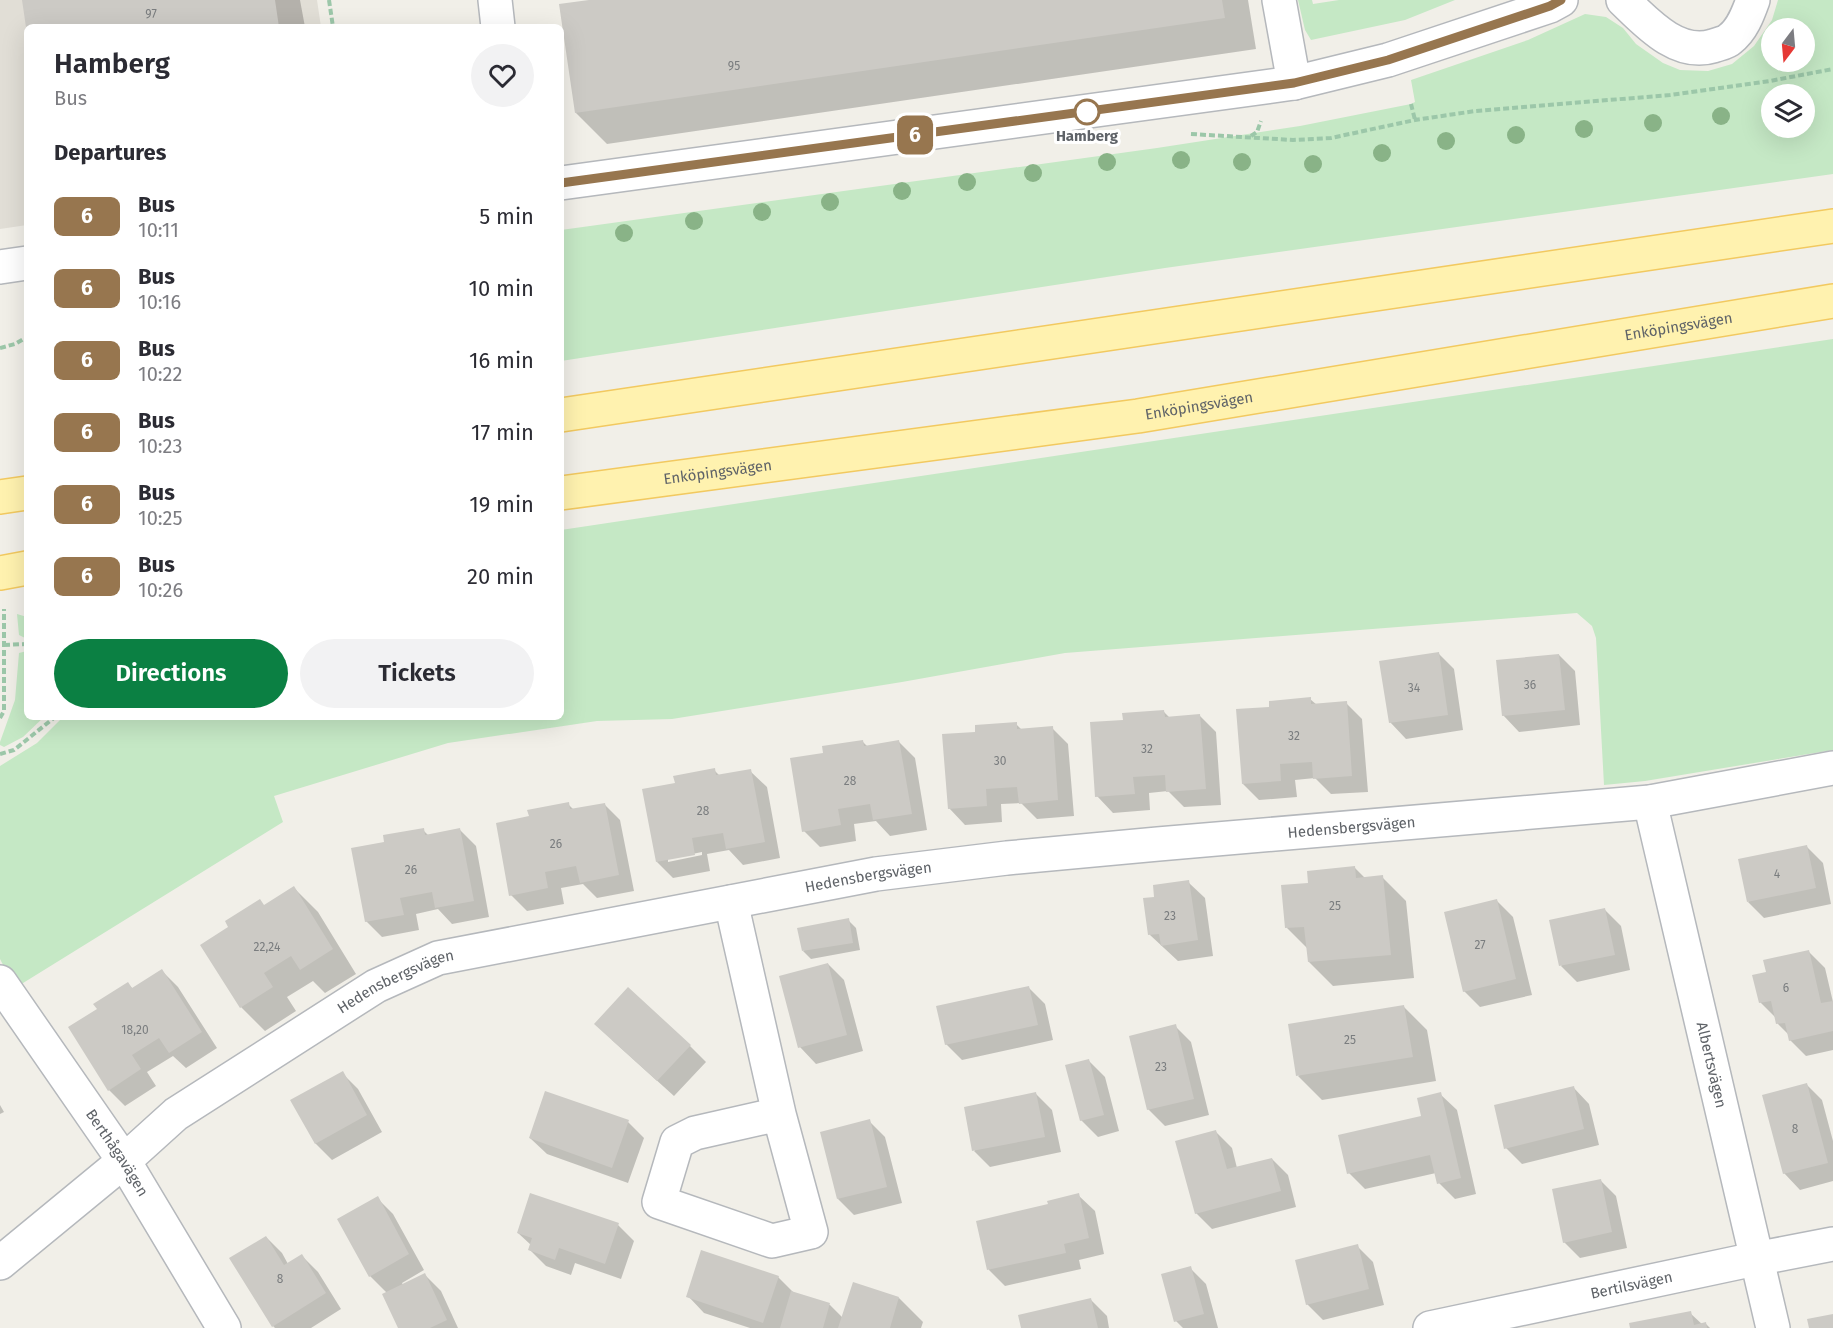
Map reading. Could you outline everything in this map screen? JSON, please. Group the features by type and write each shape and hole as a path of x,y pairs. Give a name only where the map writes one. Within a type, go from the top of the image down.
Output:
{"main road":[{"path":"564,415 1833,226"},
{"name":"Enköpingsvägen","path":"564,493 1138,416 1833,301"},
{"path":"0,497 24,493"},
{"path":"0,573 24,569"}],"street":[{"path":"495,0 498,24"},
{"path":"1279,0 1294,83"},
{"path":"564,183 1294,83 1388,60 1550,6 1561,0"},
{"path":"1623,0 1651,27 1675,42 1701,49 1729,40 1745,20 1753,0"},
{"path":"0,267 24,263"},
{"name":"Hedensbergsvägen","path":"0,1263 124,1161 176,1114 376,986 438,958 876,874 1007,858 1650,802 1833,768"},
{"name":"Albertsvägen","path":"1650,802 1755,1259 1773,1328"},
{"path":"731,902 779,1113 811,1232 772,1241 659,1202 676,1142 695,1133 779,1113"},
{"name":"Berthågavägen","path":"0,982 124,1161 224,1328"},
{"name":"Bertilsvägen","path":"1430,1328 1833,1244"}],"path":[{"path":"329,0 333,24"},
{"path":"1250,136 1293,140 1331,138 1414,120 1475,111 1670,95 1770,81 1833,69"},
{"path":"1411,104 1414,120"},
{"path":"0,348 24,339"},
{"path":"0,718 4,711 4,609"},
{"path":"4,645 24,644"},
{"path":"0,754 14,750 51,720"}],"shaded area":[{"path":"0,0 317,0 321,24 24,24 24,225 0,229"}],"green space":[{"path":"1298,0 1312,0 1313,4 1339,0 1455,0 1405,20 1311,40 1305,30"},
{"path":"1778,0 1833,0 1833,174 1165,268 564,361 564,230 1157,148 1300,126 1411,104 1415,102 1411,80 1528,40 1585,14 1606,17 1623,28 1636,44 1663,63 1680,70 1708,71 1732,64 1754,46 1761,36 1761,72 1815,72 1815,18 1773,18"},
{"path":"1833,339 1833,750 1645,781 1604,785 1596,638 1592,626 1577,613 1065,653 672,719 597,721 448,743 274,796 283,822 15,988 0,959 0,766 37,743 60,720 564,720 564,530"},
{"path":"17,614 24,616 24,638 19,635"},
{"path":"24,652 24,720 41,720 23,737 4,747 0,745 0,742 15,700 19,653"}],"building":[{"path":"22,0 275,0 279,24 26,24"},
{"path":"589,0 1222,0 1225,18 575,113 564,24 562,24 559,4"},
{"path":"1439,652 1448,715 1389,723 1379,661"},
{"path":"1559,654 1565,710 1502,716 1496,660"},
{"path":"1311,697 1311,704 1347,701 1352,776 1313,779 1312,762 1280,764 1281,781 1242,784 1236,709 1269,707 1269,701"},
{"path":"1164,710 1165,717 1200,714 1206,789 1166,792 1165,775 1133,777 1135,794 1095,797 1090,722 1123,720 1122,713"},
{"path":"1017,722 1017,729 1053,726 1058,800 1019,804 1017,787 986,789 987,806 948,809 942,734 975,732 975,725"},
{"path":"863,740 864,746 899,740 912,814 873,820 870,804 838,809 841,825 802,832 790,758 823,753 822,746"},
{"path":"715,768 716,775 751,769 765,842 726,849 723,833 692,838 695,855 656,862 642,789 675,783 673,776"},
{"path":"569,802 570,809 605,803 619,875 580,883 576,866 545,872 548,888 509,896 496,823 529,816 527,810"},
{"path":"424,828 425,835 460,828 474,901 435,908 432,892 400,898 404,915 365,922 351,848 384,842 383,835"},
{"path":"1807,845 1816,888 1747,902 1738,859"},
{"path":"1355,866 1356,878 1383,875 1391,955 1308,962 1304,927 1285,928 1281,885 1308,883 1307,871"},
{"path":"1189,880 1198,940 1161,946 1159,934 1148,935 1143,898 1154,897 1153,885"},
{"path":"294,886 333,949 300,970 291,956 264,973 273,987 240,1008 200,945 228,927 225,921 260,899 264,905"},
{"path":"1497,899 1516,979 1463,992 1444,912"},
{"path":"1605,908 1615,955 1559,966 1549,920"},
{"path":"849,918 853,943 802,951 797,928"},
{"path":"1809,950 1821,1003 1833,1001 1833,1031 1789,1041 1785,1023 1776,1024 1771,1001 1759,1003 1752,975 1766,972 1763,960"},
{"path":"828,963 847,1035 798,1048 779,976"},
{"path":"162,969 202,1032 169,1053 159,1038 132,1055 141,1069 108,1091 68,1027 97,1009 93,1004 128,982 132,988"},
{"path":"1029,986 1038,1025 945,1045 936,1006"},
{"path":"628,987 691,1045 657,1081 594,1024"},
{"path":"1404,1005 1413,1057 1296,1076 1288,1024"},
{"path":"1176,1024 1194,1099 1147,1110 1129,1036"},
{"path":"1089,1059 1104,1115 1080,1121 1065,1065"},
{"path":"343,1071 367,1115 315,1144 290,1100"},
{"path":"1807,1083 1828,1163 1783,1174 1762,1095"},
{"path":"1574,1086 1584,1129 1504,1149 1494,1105"},
{"path":"545,1091 629,1120 612,1168 529,1138"},
{"path":"1036,1092 1045,1137 972,1151 964,1107"},
{"path":"1441,1092 1461,1178 1437,1184 1430,1155 1347,1174 1338,1135 1421,1116 1417,1098"},
{"path":"870,1119 887,1187 837,1199 820,1132"},
{"path":"1216,1130 1227,1169 1272,1158 1281,1191 1195,1214 1175,1141"},
{"path":"1601,1179 1612,1232 1563,1243 1552,1189"},
{"path":"530,1193 619,1223 605,1264 559,1248 555,1260 528,1250 532,1238 517,1233"},
{"path":"1079,1193 1089,1238 1064,1244 1066,1253 987,1270 976,1221 1048,1204 1047,1201"},
{"path":"378,1196 409,1254 369,1277 337,1219"},
{"path":"266,1236 284,1265 302,1254 326,1293 272,1327 229,1258"},
{"path":"1358,1244 1369,1289 1306,1305 1295,1260"},
{"path":"701,1250 779,1276 763,1323 686,1297"},
{"path":"1191,1266 1204,1314 1174,1322 1161,1274"},
{"path":"425,1273 447,1320 430,1328 398,1328 382,1294"},
{"path":"853,1282 899,1297 890,1328 838,1328"},
{"path":"791,1291 830,1303 823,1328 780,1328"},
{"path":"1091,1298 1098,1328 1021,1328 1018,1315"},
{"path":"1691,1311 1694,1325 1706,1322 1707,1328 1630,1328 1629,1323"},
{"path":"1833,1314 1833,1328 1809,1328 1807,1319"}],"bus line":[{"name":"6","path":"564,183 1294,83 1388,60 1481,30 1561,0"}],"place":[{"name":"Hamberg","path":"1087,112"}]}
